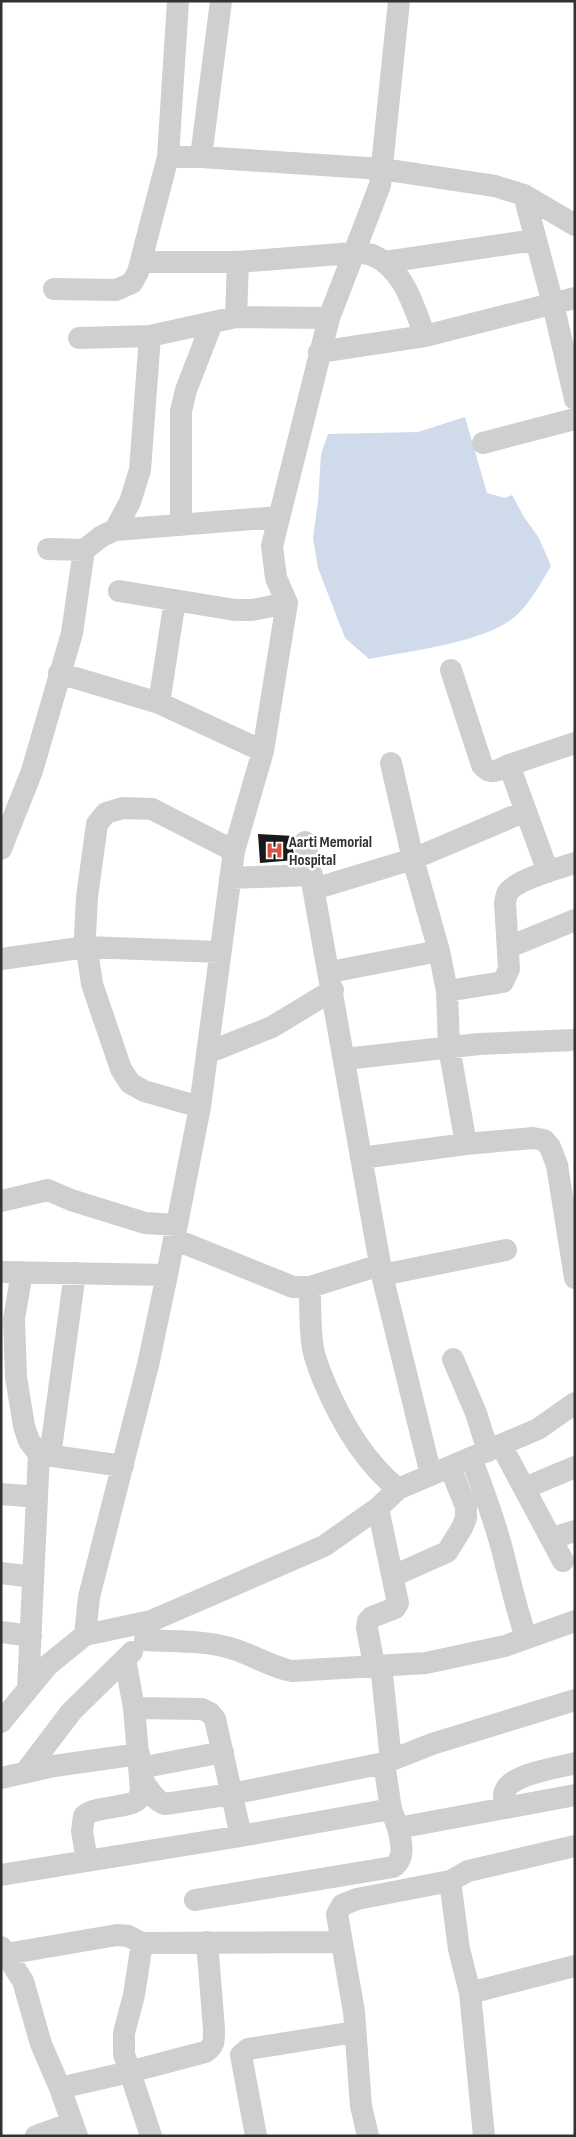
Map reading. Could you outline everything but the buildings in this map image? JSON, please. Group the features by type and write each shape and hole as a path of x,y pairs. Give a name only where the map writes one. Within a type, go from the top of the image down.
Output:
{"street":[{"path":"54,289 116,290 132,283 142,262 168,157 178,1"},
{"path":"201,157 221,1"},
{"path":"85,1635 89,1597 148,1365 176,1232 200,1107 234,851 263,751 287,603 276,578 272,546 329,318 380,185 398,1"},
{"path":"168,157 201,157 382,169 495,186 524,195 575,225"},
{"path":"524,195 553,304 575,399"},
{"path":"385,262 535,240"},
{"path":"142,262 238,262 353,252 371,255 385,262 399,278 409,295 425,336"},
{"path":"236,317 238,262"},
{"path":"319,352 425,336 575,298"},
{"path":"79,338 150,336 236,317 329,318"},
{"path":"180,525 181,411 186,390 212,323"},
{"path":"115,530 130,502 140,470 150,336"},
{"path":"483,443 575,419"},
{"path":"48,549 84,550 102,536 115,530 278,517"},
{"path":"1,849 32,771 72,633 84,550"},
{"path":"119,591 235,610 252,610 287,603"},
{"path":"160,703 175,600"},
{"path":"451,670 482,764 487,771 493,772 575,744"},
{"path":"60,673 160,703 263,751"},
{"path":"391,763 413,858 439,951 447,992 449,1047 466,1144"},
{"path":"509,765 548,872"},
{"path":"200,1107 144,1091 130,1083 121,1069 92,984 86,947 86,898 97,824 106,813 123,808 152,809 234,851"},
{"path":"230,878 313,882 413,858 526,811"},
{"path":"305,842 381,1270 441,1471 466,1507 466,1518 462,1528 446,1552 393,1576"},
{"path":"447,992 503,982 509,969 505,902 507,894 512,888 524,882 575,863"},
{"path":"509,946 575,920"},
{"path":"1,959 86,947 220,952"},
{"path":"207,1053 272,1027 331,981 439,951"},
{"path":"345,1059 479,1044 575,1040"},
{"path":"362,1158 466,1144 533,1138 544,1140 550,1147 558,1166 575,1278"},
{"path":"1,1201 48,1190 71,1200 176,1232 293,1287 310,1288 381,1270 506,1250"},
{"path":"123,1466 44,1455 29,1441 24,1426 16,1377 11,1272 167,1275"},
{"path":"28,1689 37,1497 75,1273"},
{"path":"310,1288 313,1350 334,1406 367,1458 383,1477 398,1489"},
{"path":"453,1359 476,1413 487,1451 483,1488 526,1638"},
{"path":"1,1722 48,1664 85,1635 151,1621 324,1546 378,1508 398,1489 538,1429 575,1403"},
{"path":"487,1451 525,1488 563,1561"},
{"path":"525,1488 575,1467"},
{"path":"1,1494 37,1497"},
{"path":"195,1900 393,1867 399,1862 401,1855 387,1761 378,1665 367,1628 368,1621 372,1617 394,1608 398,1603 378,1508"},
{"path":"552,1538 575,1531"},
{"path":"1,1573 33,1577"},
{"path":"27,1770 71,1712 145,1640 183,1607"},
{"path":"145,1640 214,1644 228,1647 292,1671 426,1662 486,1651 575,1622"},
{"path":"1,1632 31,1636"},
{"path":"87,1861 82,1830 84,1816 90,1811 133,1802 139,1798 140,1766 134,1708 125,1659"},
{"path":"140,1766 153,1795 164,1804 232,1794 387,1761 432,1744 575,1700"},
{"path":"134,1708 202,1709 210,1713 215,1719 241,1836"},
{"path":"1,1778 27,1770 140,1766 223,1752"},
{"path":"507,1808 504,1796 505,1790 512,1781 575,1763"},
{"path":"1,1875 241,1836 394,1818 507,1808 575,1795"},
{"path":"368,2136 361,2106 354,2012 337,1914 342,1905 372,1895 450,1881 468,1871 575,1846"},
{"path":"450,1881 459,1949 470,1993 484,2136"},
{"path":"36,2136 74,2130 60,2088 41,2044 22,1981 4,1951 117,1935 128,1936 142,1943 342,1942"},
{"path":"60,2088 205,2052 211,2048 214,2042 214,2029 208,1942"},
{"path":"142,1943 134,1995 124,2034 124,2054 151,2136"},
{"path":"470,1993 575,1966"},
{"path":"256,2136 242,2055 248,2050 355,2032"}],"water":[{"path":"465,417 487,493 505,498 512,495 524,517 539,538 551,566 524,608 512,619 498,627 482,634 443,645 369,659 345,638 318,568 313,538 318,502 321,454 328,434 418,432"}],"place":[{"name":"Aarti Memorial Hospital","path":"275,850"}]}
